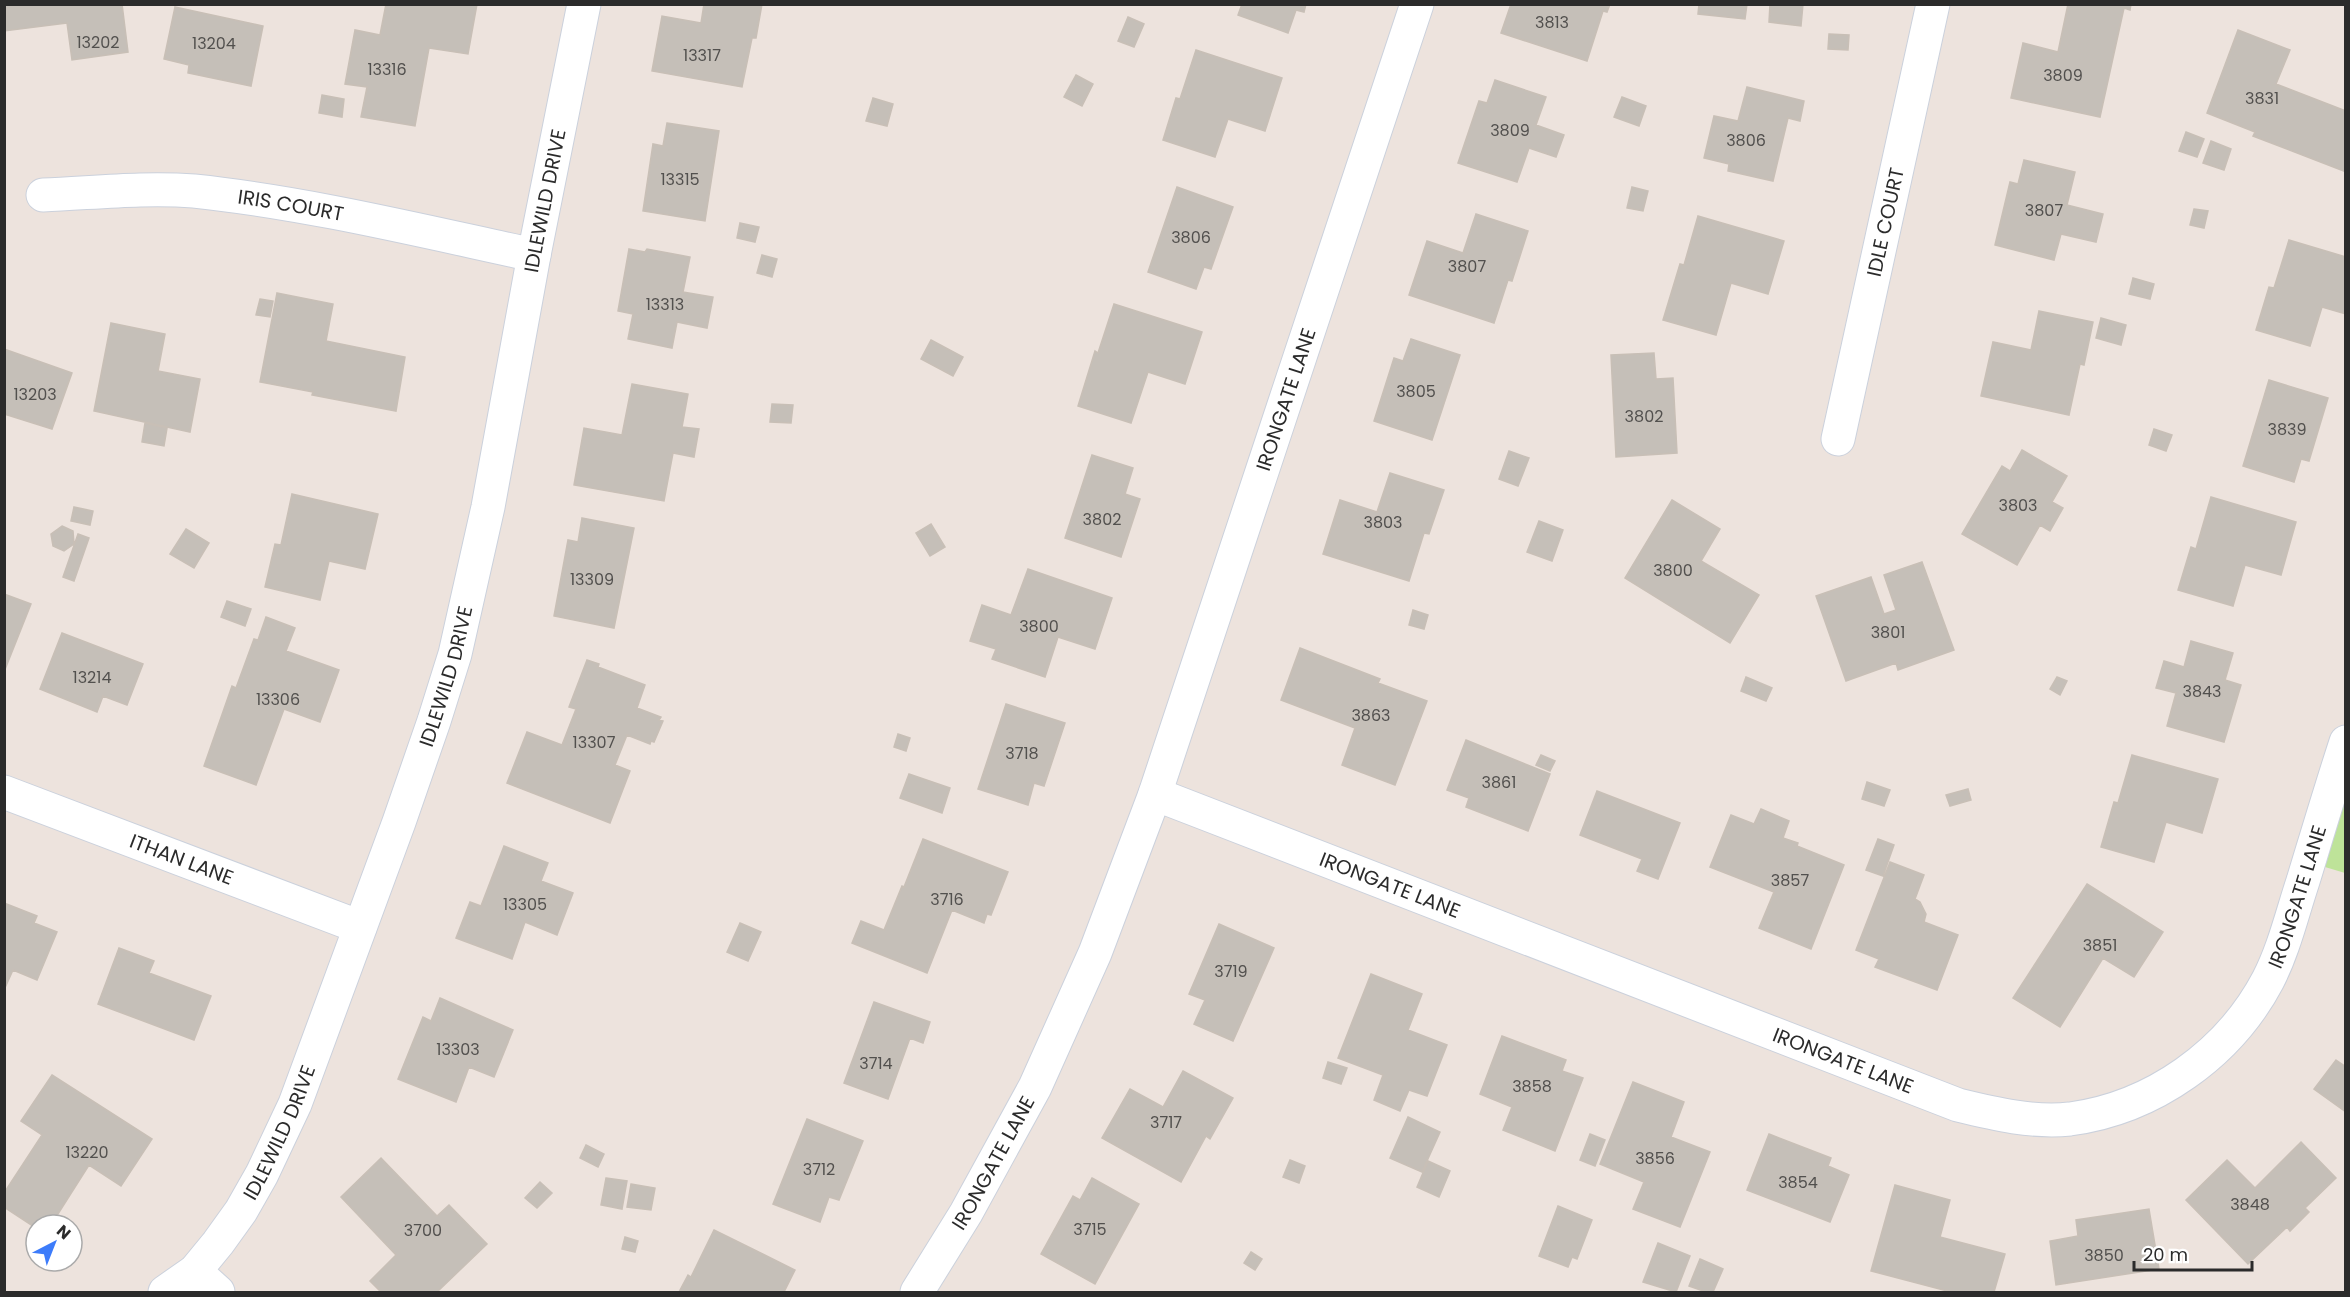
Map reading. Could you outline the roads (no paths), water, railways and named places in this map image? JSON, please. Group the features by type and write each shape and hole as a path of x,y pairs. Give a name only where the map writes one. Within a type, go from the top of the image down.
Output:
{"street":[{"name":"IDLEWILD DRIVE","path":"165,1293 206,1282 218,1243 262,1174 295,1104 403,811 455,654 488,507 534,255 584,4"},
{"name":"IRONGATE LANE","path":"917,1293 966,1213 1035,1087 1095,953 1155,794 1418,4"},
{"name":"IDLE COURT","path":"1838,439 1933,4"},
{"name":"IRIS COURT","path":"43,195 140,190 192,191 297,206 534,255"},
{"name":"IRONGATE LANE","path":"1155,794 1958,1105 1999,1116 2068,1119 2101,1113 2142,1099 2172,1083 2197,1066 2223,1041 2250,1009 2268,980 2284,943 2346,742"},
{"name":"ITHAN LANE","path":"4,792 360,927"}]}
